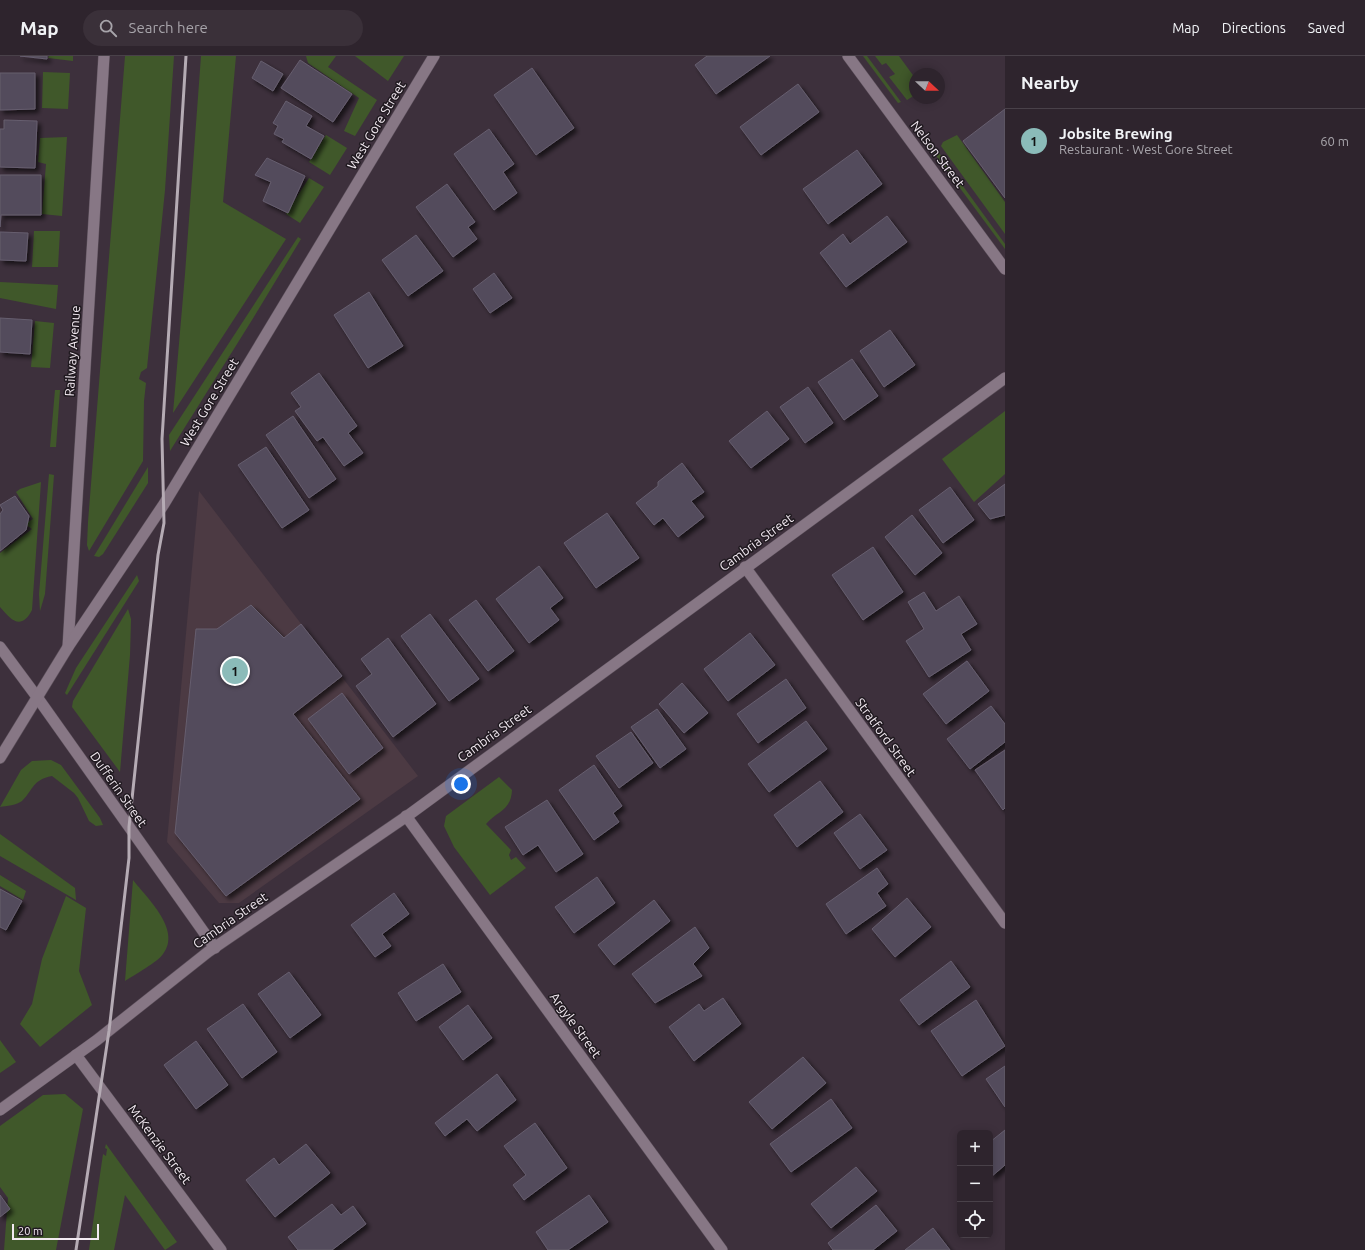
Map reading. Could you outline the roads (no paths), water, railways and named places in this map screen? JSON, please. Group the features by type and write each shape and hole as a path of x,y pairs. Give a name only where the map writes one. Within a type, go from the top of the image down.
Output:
{"street":[{"name":"Railway Avenue","path":"68,647 104,56"},
{"name":"West Gore Street","path":"0,758 68,647 164,504 434,56"},
{"name":"Nelson Street","path":"848,56 1005,269"},
{"name":"Cambria Street","path":"0,1110 97,1040 215,948 406,816 1005,378"},
{"name":"Stratford Street","path":"745,567 1005,923"},
{"name":"Dufferin Street","path":"0,647 215,948"},
{"name":"Argyle Street","path":"406,816 722,1250"},
{"name":"McKenzie Street","path":"76,1054 221,1250"}],"railway":[{"path":"76,1250 109,1031 129,858 129,827 158,555 164,523 162,439 186,56"}],"place":[{"name":"Jobsite Brewing","path":"235,671"}]}
